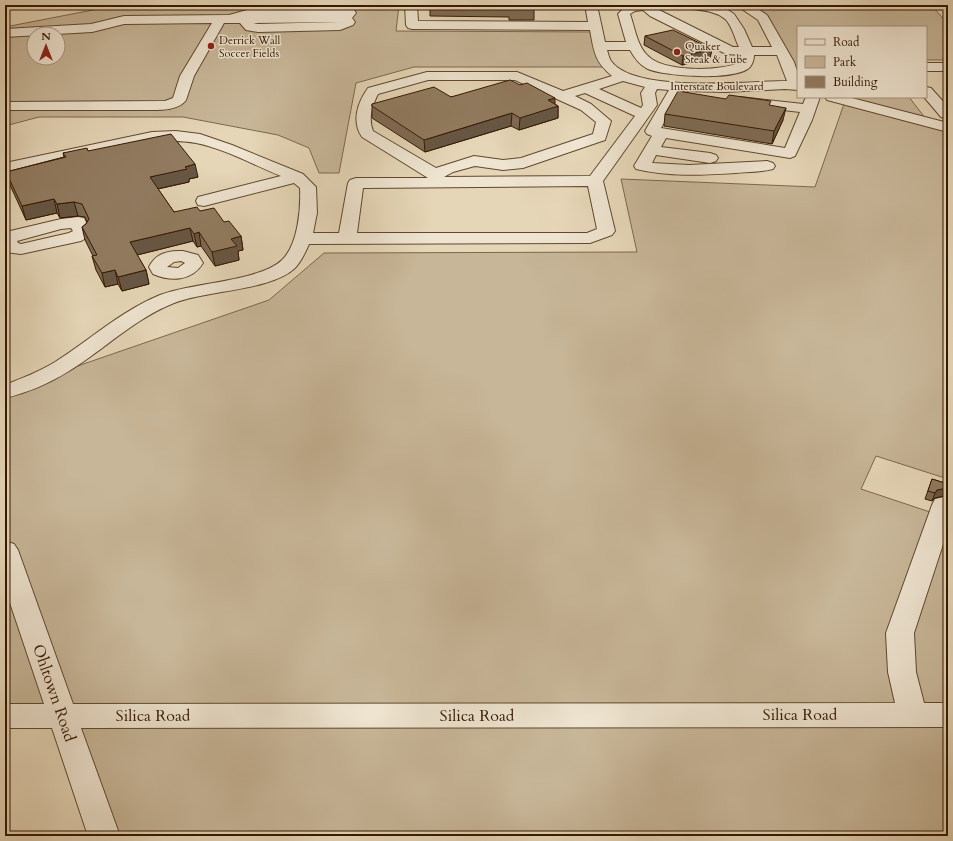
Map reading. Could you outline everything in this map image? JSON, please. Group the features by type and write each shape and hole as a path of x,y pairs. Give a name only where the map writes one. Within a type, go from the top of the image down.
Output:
{"street":[{"path":"411,5 412,25 596,26"},
{"name":"Interstate Boulevard","path":"591,5 606,64 624,76 676,91 796,85 787,62 763,18 753,10 742,5"},
{"path":"645,6 647,10 731,50 744,45"},
{"path":"645,6 671,6 702,7 724,13 731,18 744,45 746,63 738,69 682,72 654,67 646,63 631,38 624,14 625,11 645,6"},
{"path":"671,6 699,20"},
{"path":"5,106 151,106 174,103 181,98 187,76 227,18"},
{"path":"5,33 92,28 124,20 345,18"},
{"path":"601,46 631,38 647,28 667,20"},
{"path":"662,33 685,28"},
{"path":"727,33 744,45 781,51"},
{"path":"927,67 948,67"},
{"path":"427,76 517,76 586,107 604,121 600,137 523,163 503,165 474,161 447,169 436,178 367,134 362,125 365,104 373,91 427,76"},
{"path":"562,96 624,76"},
{"path":"302,239 590,238 606,231 595,181 650,105 648,93 653,84"},
{"path":"586,88 643,114"},
{"path":"662,132 642,166 660,169 696,170 767,166 780,163 790,153 811,103 690,98 676,91 652,131 662,132 790,153"},
{"path":"927,93 945,121"},
{"path":"837,98 945,121"},
{"path":"5,168 119,143 152,137 176,136 200,139 227,148 297,177 308,187 309,202 307,225 302,239 290,263 276,272 244,282 169,298 140,310 62,366 31,383 5,392"},
{"path":"652,150 767,166"},
{"path":"204,201 297,177"},
{"path":"347,238 356,182 436,178 595,181"},
{"path":"180,273 193,292"},
{"path":"912,715 902,672 900,634 944,505"},
{"name":"Ohltown Road","path":"5,550 61,716 104,836"},
{"name":"Silica Road","path":"5,716 948,715"}],"green space":[{"name":"Derrick Wall Soccer Fields","path":"102,5 399,5 396,31 597,32 610,67 414,67 356,83 339,173 319,173 309,148 278,135 183,117 39,117 5,126 5,27 103,8"},
{"path":"742,5 917,5 933,7 948,24 948,60 927,60 927,26 797,26 797,84 763,18"},
{"path":"835,98 910,98 929,123 948,128 948,479 876,456 861,489 948,518 948,836 104,836 61,716 5,716 5,391 269,300 324,253 637,252 621,179 815,187 845,101"}],"building":[{"path":"430,5 534,5 534,9 509,9 509,6"},
{"path":"673,30 712,49 683,56 645,36"},
{"path":"510,80 520,85 527,83 555,98 548,100 558,106 520,118 512,113 424,140 372,106 372,104 434,87 451,97"},
{"path":"678,91 726,99 729,95 771,101 769,105 786,108 774,131 665,114"},
{"path":"171,134 195,164 185,167 187,169 150,177 174,212 197,207 200,211 214,208 224,222 229,221 241,236 231,239 237,246 212,252 199,232 194,234 190,228 130,242 146,270 118,277 115,270 102,273 92,256 97,255 82,227 89,219 82,204 74,202 57,204 54,199 22,206 6,172 66,157 63,153 87,148 88,151"},
{"path":"932,479 948,484 948,488 937,490 935,493 928,491"}],"place":[{"name":"Derrick Wall Soccer Fields","path":"211,46"},
{"name":"Quaker Steak & Lube","path":"677,52"}]}
